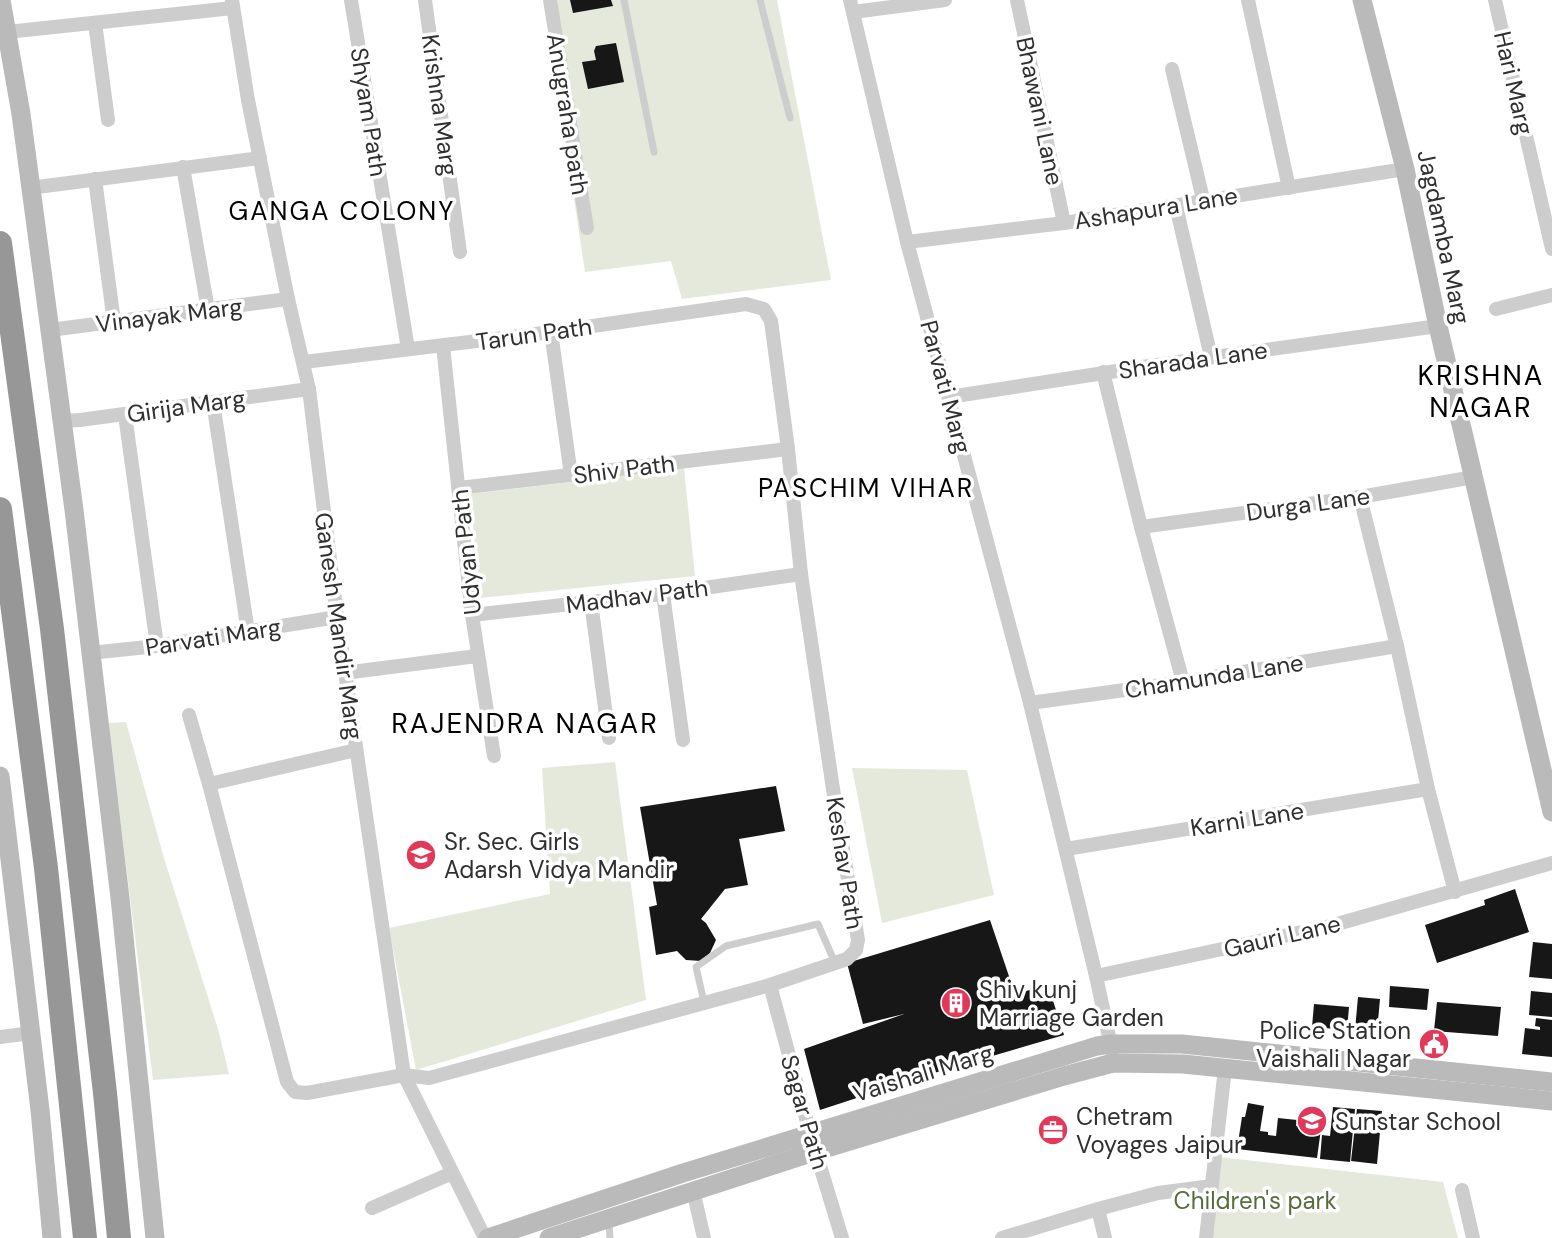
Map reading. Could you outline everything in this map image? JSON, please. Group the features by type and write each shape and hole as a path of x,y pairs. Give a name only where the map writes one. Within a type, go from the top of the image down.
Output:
{"highway":[{"path":"0,243 53,643 119,1238"},
{"path":"0,509 46,868 85,1238"}],"street":[{"path":"1,0 21,114 62,421 120,898 155,1238"},
{"name":"Shyam Path","path":"351,0 408,349"},
{"name":"Krishna Marg","path":"425,0 460,252"},
{"name":"Anugraha path","path":"550,0 587,228"},
{"path":"852,6 945,0"},
{"name":"Bhawani Lane","path":"1017,0 1064,223"},
{"path":"1248,0 1289,187"},
{"name":"Jagdamba Marg","path":"1362,0 1405,169 1438,326 1552,812"},
{"name":"Hari Marg","path":"1495,0 1552,249"},
{"path":"7,32 232,4"},
{"name":"Ganesh Mandir Marg","path":"232,4 288,299 309,389 344,673 404,1075 486,1238"},
{"name":"Parvati Marg","path":"852,6 907,242 1030,703 1096,976"},
{"path":"95,23 107,120"},
{"path":"1172,69 1203,200"},
{"path":"30,188 260,158"},
{"path":"183,167 208,310"},
{"name":"Ashapura Lane","path":"907,242 1064,223 1405,169"},
{"path":"95,179 114,323"},
{"path":"1176,206 1211,357"},
{"path":"1496,309 1552,295"},
{"name":"Vinayak Marg","path":"50,330 288,299"},
{"name":"Tarun Path","path":"304,362 551,332 746,304 764,309"},
{"name":"Keshav Path","path":"189,715 287,1082 295,1092 307,1093 404,1075 429,1078 770,985 847,959 856,950 858,940 801,574 771,321 764,309"},
{"name":"Sharada Lane","path":"949,397 1103,372 1438,326"},
{"path":"551,332 571,475"},
{"name":"Udyan Path","path":"443,346 477,656 494,756"},
{"path":"1103,372 1141,527 1184,682"},
{"name":"Girija Marg","path":"62,421 80,421 309,389"},
{"path":"213,402 248,632"},
{"path":"125,415 157,646"},
{"name":"Shiv Path","path":"459,488 788,449"},
{"name":"Durga Lane","path":"1141,527 1360,497 1474,477"},
{"path":"1360,497 1397,646 1428,789 1455,891"},
{"name":"Madhav Path","path":"472,615 663,594 801,574"},
{"path":"663,594 683,740"},
{"path":"591,602 609,738"},
{"name":"Parvati Marg","path":"90,653 157,646 337,617"},
{"name":"Chamunda Lane","path":"1030,703 1184,682 1397,646"},
{"path":"344,673 477,656"},
{"path":"209,784 356,750"},
{"path":"0,776 40,1110 52,1238"},
{"name":"Karni Lane","path":"1066,849 1428,789"},
{"name":"Gauri Lane","path":"1096,976 1330,926 1552,863"},
{"path":"1096,976 1112,1053"},
{"name":"Sagar Path","path":"770,985 842,1238"},
{"path":"0,1037 31,1033"},
{"name":"Vaishali Marg","path":"1112,1053 1182,1044 1499,1086 1552,1101"},
{"name":"Vaishali Marg","path":"486,1238 582,1216 814,1142 1097,1046 1112,1053 1226,1068 1499,1086 1552,1082"},
{"path":"1206,1238 1226,1068"},
{"name":"Vaishali Marg","path":"555,1237 582,1216 608,1218 693,1190 814,1142"},
{"path":"372,1208 452,1173"},
{"path":"1002,1238 1158,1193 1212,1186"},
{"path":"693,1190 704,1238"},
{"path":"1462,1190 1473,1238"},
{"path":"1098,1209 1105,1238"}],"lane":[{"path":"624,0 654,152"},
{"path":"760,0 790,118"},
{"path":"705,1003 696,967 726,946 818,924 835,963"},
{"path":"608,1218 610,1238"}],"green space":[{"path":"544,0 777,0 831,280 682,299 671,261 585,272"},
{"path":"684,468 695,576 480,598 470,494"},
{"path":"126,722 229,1074 153,1080 108,723"},
{"path":"615,762 646,1000 416,1070 389,928 550,894 542,768"},
{"path":"852,768 967,770 994,895 882,923"},
{"name":"Children's park","path":"1219,1157 1443,1182 1458,1238 1210,1238"}],"building":[{"path":"570,0 611,0 613,6 573,13"},
{"path":"616,43 624,82 588,89 582,62 596,60 596,46"},
{"path":"776,786 785,831 739,839 748,885 725,889 701,919 716,940 710,953 701,961 686,960 677,951 656,955 649,907 657,905 640,807"},
{"path":"1515,889 1529,932 1437,963 1425,925 1485,905 1484,900"},
{"name":"Shiv kunj Marriage Garden","path":"990,920 1015,994 1048,985 1064,1035 820,1110 804,1049 904,1014 863,1024 847,963"},
{"path":"1533,942 1552,944 1552,979 1529,977"},
{"path":"1390,986 1429,989 1427,1010 1389,1007"},
{"path":"1531,991 1552,993 1552,1017 1529,1015"},
{"path":"1358,997 1380,999 1377,1032 1355,1030"},
{"path":"1437,1002 1501,1007 1498,1036 1434,1031"},
{"path":"1314,1004 1349,1007 1347,1030 1312,1027"},
{"path":"1536,1018 1552,1020 1552,1057 1522,1054 1525,1028 1540,1030 1540,1027 1535,1026"},
{"path":"1248,1103 1264,1106 1260,1131 1268,1132 1268,1135 1276,1136 1278,1118 1297,1120 1296,1126 1321,1129 1317,1158 1237,1149 1242,1117 1245,1117"},
{"path":"1333,1107 1355,1109 1350,1162 1320,1159 1322,1135 1330,1136"},
{"path":"1357,1109 1382,1111 1377,1164 1351,1161"}],"place":[{"name":"Sr. Sec. Girls Adarsh Vidya Mandir","path":"421,855"},
{"name":"Shiv kunj Marriage Garden","path":"956,1003"},
{"name":"Police Station Vaishali Nagar","path":"1434,1044"},
{"name":"Sunstar School","path":"1312,1121"},
{"name":"Chetram Voyages Jaipur","path":"1053,1130"}],"district":[{"name":"GANGA COLONY","path":"342,211"},
{"name":"KRISHNA NAGAR","path":"1481,391"},
{"name":"PASCHIM VIHAR","path":"866,488"},
{"name":"RAJENDRA NAGAR","path":"525,723"}]}
